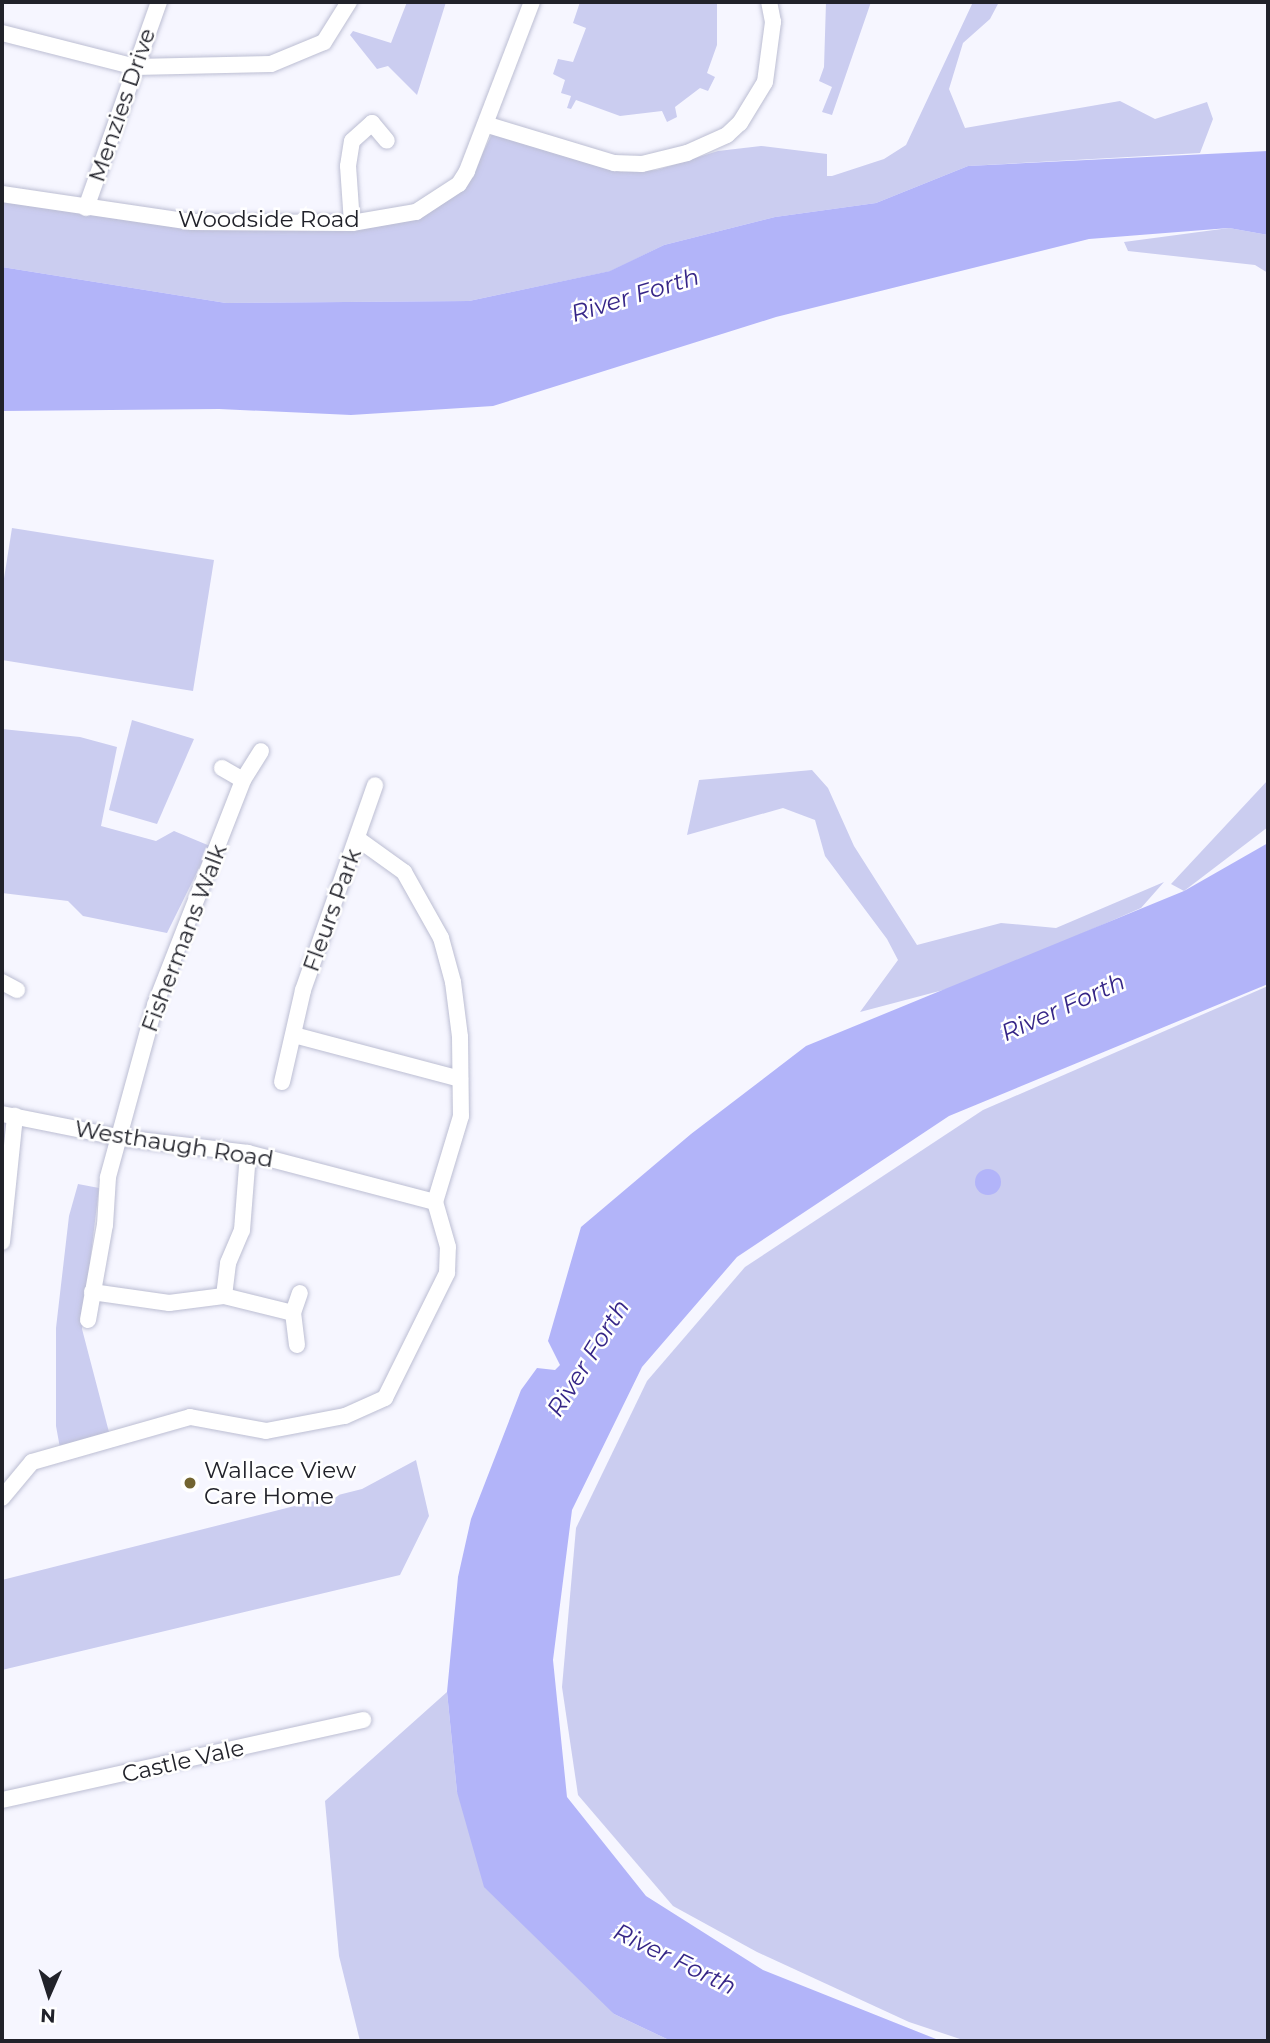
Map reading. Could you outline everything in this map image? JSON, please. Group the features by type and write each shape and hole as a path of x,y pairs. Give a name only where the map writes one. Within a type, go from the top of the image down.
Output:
{"street":[{"name":"Menzies Drive","path":"86,208 159,2"},
{"path":"2,33 60,51 135,67 271,64 299,56 324,43 349,2"},
{"name":"Woodside Road","path":"2,194 191,222 352,223 416,212 459,184 488,125 532,2"},
{"path":"488,125 614,163 642,164 687,153 734,129 765,82 773,22 769,2"},
{"path":"352,223 348,166 352,141 372,123 387,141"},
{"name":"Fishermans Walk","path":"88,1320 105,1225 106,1186 122,1138 155,1004 243,780 261,751"},
{"path":"222,768 243,780"},
{"name":"Fleurs Park","path":"282,1082 303,990 375,785"},
{"path":"2,1497 32,1462 190,1418 266,1431 345,1416 385,1398 447,1273 448,1247 435,1202 461,1116 460,1079 456,1007 441,938 404,872 358,839"},
{"path":"294,1035 460,1079"},
{"path":"2,1242 8,1115"},
{"name":"Westhaugh Road","path":"8,1115 122,1138 248,1153 435,1202"},
{"path":"224,1296 228,1262 242,1230 248,1153"},
{"path":"92,1292 169,1303 224,1296 293,1313"},
{"path":"297,1345 293,1313 300,1293"},
{"name":"Castle Vale","path":"2,1800 363,1720"}],"shaded area":[{"path":"407,2 446,2 417,95 388,66 377,69 350,35 353,31 391,43"},
{"path":"580,2 717,2 717,45 707,73 715,77 708,91 700,88 675,107 677,117 667,122 662,111 620,116 576,100 571,109 567,108 571,96 561,93 565,80 553,74 558,59 573,62 586,28 573,23"},
{"path":"826,2 871,2 832,115 822,112 832,87 819,81 824,67"},
{"path":"973,2 999,2 990,19 963,43 949,89 965,128 1120,101 1155,119 1207,102 1213,119 1200,153 968,166 876,203 775,217 664,245 611,271 469,301 226,303 2,267 2,198 87,212 402,218 477,165 492,134 621,172 657,170 718,151 761,146 827,154 827,176 832,176 884,159 906,145"},
{"path":"1229,228 1268,235 1268,273 1255,265 1128,251 1124,242"},
{"path":"12,528 214,560 193,691 2,660 2,591"},
{"path":"132,720 194,739 157,824 109,810"},
{"path":"2,729 80,737 117,747 101,826 156,841 174,831 210,846 167,933 83,916 68,901 2,893"},
{"path":"812,770 828,788 854,846 917,945 1001,923 1056,928 1164,882 1141,908 966,984 860,1012 898,960 887,939 825,856 815,820 783,808 687,835 699,780"},
{"path":"1268,780 1268,827 1184,891 1171,884"},
{"path":"1268,986 1268,2041 966,2041 909,2022 757,1952 673,1906 578,1795 562,1687 576,1528 647,1381 745,1267 983,1110"},
{"path":"78,1184 99,1188 82,1329 110,1436 60,1448 56,1426 56,1328 69,1216"},
{"path":"416,1460 429,1516 400,1575 2,1670 2,1580 362,1489"},
{"path":"447,1692 457,1792 614,2014 671,2041 360,2041 339,1956 325,1801"}],"water":[{"name":"River Forth","path":"1268,151 1268,235 1229,228 1089,239 776,317 493,406 351,415 219,409 2,411 2,267 226,303 469,301 610,271 664,245 775,217 876,203 968,166"},
{"name":"River Forth","path":"1268,843 1268,984 949,1116 737,1257 642,1367 572,1510 553,1660 567,1797 646,1896 763,1970 941,2041 671,2041 614,2014 484,1887 457,1792 447,1692 458,1577 471,1519 521,1390 537,1368 555,1370 560,1365 548,1341 581,1227 691,1134 806,1046 1184,891"},
{"path":"988,1169 997,1173 1001,1182 997,1191 988,1195 979,1191 975,1182 979,1173"}],"place":[{"name":"Wallace View Care Home","path":"190,1483"}]}
